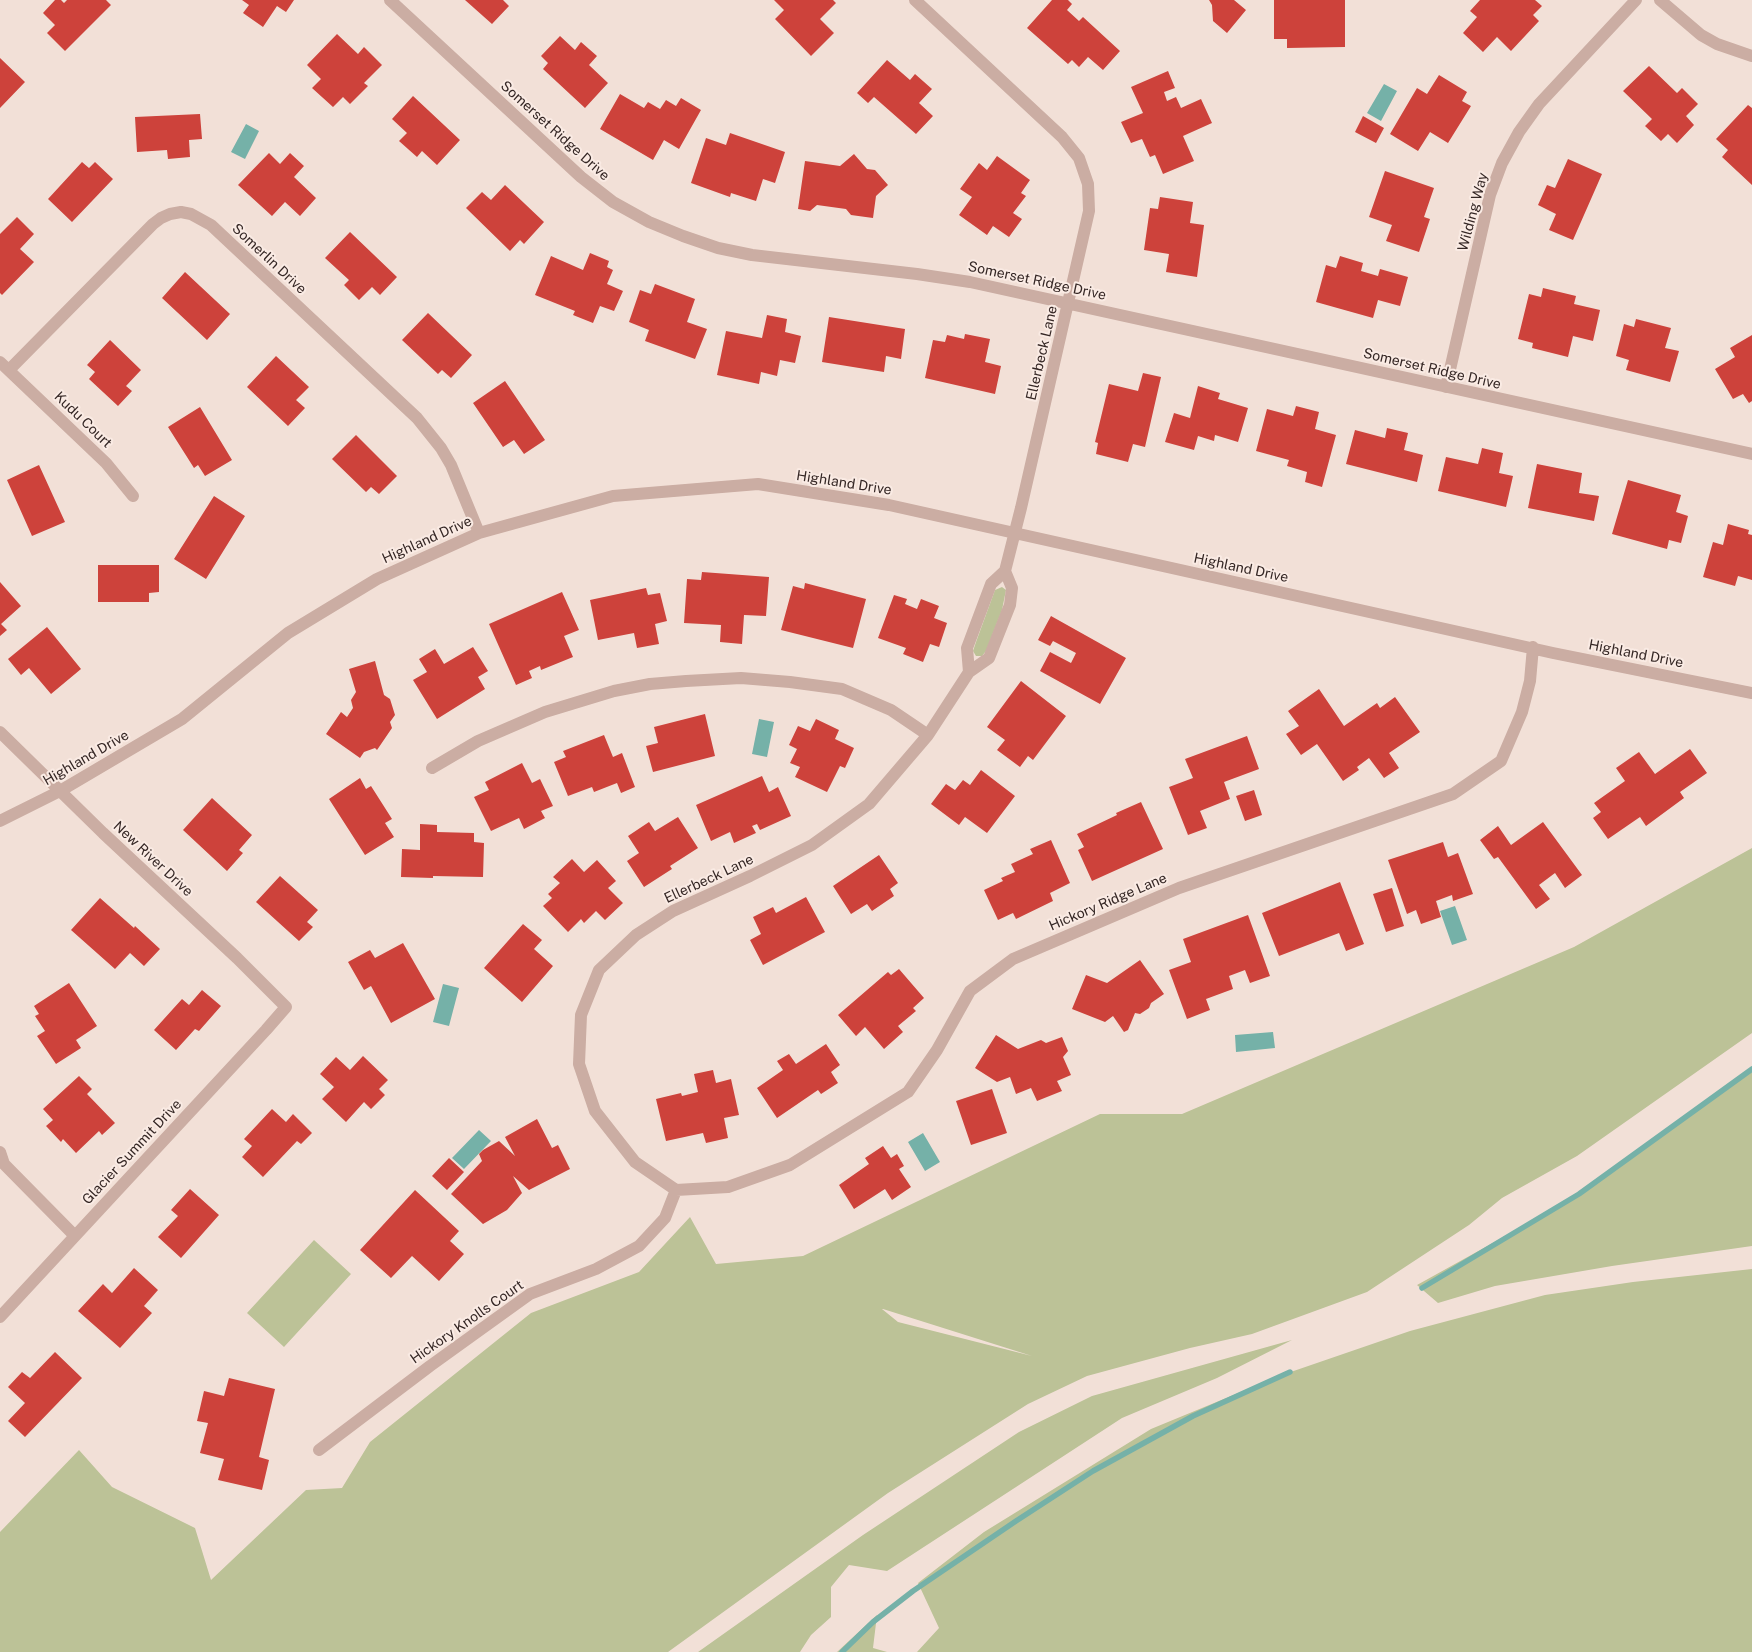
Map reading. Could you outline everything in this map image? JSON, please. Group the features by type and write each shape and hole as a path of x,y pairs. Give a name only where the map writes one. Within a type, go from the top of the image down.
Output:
{"street":[{"name":"Somerset Ridge Drive","path":"390,0 581,178 613,202 650,222 718,248 752,255 970,282 1069,302 1752,454"},
{"name":"Ellerbeck Lane","path":"915,0 1062,137 1079,158 1088,184 1089,211 1015,533 1005,571 991,584 967,648 969,672"},
{"name":"Wilding Way","path":"1446,387 1490,195 1502,163 1519,132 1539,104 1636,0"},
{"path":"1660,0 1701,35 1717,44 1752,56"},
{"name":"Somerlin Drive","path":"4,366 152,224 170,214 181,212 191,214 211,225 416,418 437,443 451,465 479,532"},
{"name":"Kudu Court","path":"4,366 106,463 132,496"},
{"name":"Highland Drive","path":"0,821 60,792 182,720 288,633 376,579 479,532 613,496 758,484 888,505 1533,647 1752,693"},
{"name":"Ellerbeck Lane","path":"676,1190 635,1162 595,1111 579,1064 581,1015 599,970 636,935 673,910 750,876 812,844 869,804 928,735 969,672 989,658 1010,605 1012,588 1005,571"},
{"name":"Hickory Ridge Lane","path":"676,1190 728,1187 790,1166 908,1092 937,1050 970,991 1013,959 1179,888 1452,794 1500,761 1522,712 1530,681 1533,647"},
{"path":"432,768 478,741 544,712 614,691 650,684 686,681 741,678 842,689 890,710 928,735"},
{"name":"New River Drive","path":"0,732 60,792 286,1006"},
{"name":"Glacier Summit Drive","path":"0,1317 266,1030 286,1006"},
{"path":"0,1152 4,1164 75,1236"},
{"name":"Hickory Knolls Court","path":"319,1450 430,1366 530,1294 596,1269 639,1246 666,1218 676,1190"}],"green space":[{"path":"1002,587 1006,590 1002,610 986,651 982,656 976,656 973,651 995,590"},
{"path":"1752,848 1752,1033 1577,1156 1502,1198 1469,1225 1367,1292 1252,1334 1190,1348 1087,1376 1028,1404 888,1493 668,1652 0,1652 0,1532 79,1450 112,1487 195,1528 211,1580 306,1490 342,1488 370,1442 531,1313 639,1272 690,1217 716,1264 803,1256 1100,1114 1182,1114 1574,947","holes":["882,1309 1032,1356 898,1322"]},
{"path":"1752,1071 1752,1246 1612,1266 1495,1286 1438,1303 1417,1285 1574,1198"},
{"path":"314,1240 351,1274 284,1347 247,1313"},
{"path":"1752,1269 1752,1652 917,1652 939,1628 918,1583 984,1532 1151,1429 1282,1375 1410,1331 1545,1295 1633,1282"},
{"path":"1292,1340 1217,1378 1122,1418 887,1571 849,1565 831,1587 831,1617 811,1635 800,1652 698,1652 863,1535 1019,1432 1092,1396"},
{"path":"877,1615 873,1648 887,1652 837,1652"}],"water":[{"path":"1384,84 1397,91 1381,121 1367,113"},
{"path":"246,124 259,131 245,159 231,152"},
{"path":"759,719 774,722 767,757 752,754"},
{"path":"1455,906 1467,940 1452,945 1440,911"},
{"path":"443,984 459,988 449,1026 433,1022"},
{"path":"1273,1032 1275,1048 1236,1052 1235,1035"},
{"path":"479,1130 491,1141 464,1169 452,1158"},
{"path":"923,1133 940,1162 925,1171 908,1142"}],"building":[{"path":"55,0 61,0 64,3 67,0 106,0 111,5 65,51 47,33 55,25 43,13"},
{"path":"242,0 294,0 286,12 277,6 263,27 243,13 249,5"},
{"path":"465,0 503,0 509,6 492,24"},
{"path":"774,0 833,0 836,3 820,19 834,33 811,56 775,19 784,10"},
{"path":"1052,0 1068,0 1072,4 1067,10 1079,21 1083,17 1120,51 1103,70 1088,57 1079,67 1072,60 1068,64 1027,28"},
{"path":"1209,0 1234,0 1246,10 1227,33 1213,21 1212,5"},
{"path":"1274,0 1345,0 1345,47 1287,48 1287,39 1274,39"},
{"path":"1480,0 1535,0 1542,6 1533,15 1539,21 1511,51 1497,37 1483,52 1463,33 1477,17 1470,11"},
{"path":"337,34 358,54 364,47 382,65 364,83 368,86 350,104 343,97 333,107 312,88 321,79 307,65"},
{"path":"560,36 575,50 581,42 597,56 589,65 608,83 585,108 543,69 548,63 541,56"},
{"path":"0,58 25,82 0,108"},
{"path":"887,60 910,80 915,74 932,89 919,103 933,116 916,134 874,97 868,103 857,93"},
{"path":"1649,66 1677,93 1682,88 1698,104 1686,116 1694,125 1677,143 1668,134 1661,141 1645,126 1652,119 1623,91"},
{"path":"1168,71 1175,88 1164,92 1167,101 1176,97 1181,108 1201,99 1212,123 1183,136 1194,161 1163,174 1155,155 1150,157 1142,139 1131,143 1121,122 1143,113 1131,87"},
{"path":"1439,75 1467,92 1462,101 1471,106 1448,143 1430,132 1418,151 1390,134 1417,88 1427,94"},
{"path":"620,94 644,108 648,102 660,109 666,100 676,106 681,98 701,110 679,149 664,140 653,160 600,129"},
{"path":"413,96 460,140 437,165 422,151 417,157 399,141 407,133 392,119"},
{"path":"1748,105 1752,108 1752,185 1722,157 1728,150 1716,139"},
{"path":"200,114 202,139 189,140 190,157 168,159 167,150 137,152 135,117"},
{"path":"1363,116 1384,128 1376,143 1355,132"},
{"path":"730,133 785,152 775,183 763,179 756,201 731,193 730,197 691,183 706,138 726,145"},
{"path":"269,153 280,164 290,153 304,166 294,177 316,198 300,216 285,202 272,216 238,185"},
{"path":"854,154 867,169 875,170 888,185 876,196 873,218 851,215 846,209 817,205 810,211 798,209 805,161 840,166"},
{"path":"997,156 1030,180 1021,193 1026,196 1013,213 1022,219 1009,237 993,226 987,235 959,215 972,197 960,189 979,163 987,170"},
{"path":"1568,159 1602,174 1573,240 1549,230 1556,214 1538,205 1547,185 1555,188"},
{"path":"82,162 89,168 95,162 113,179 72,222 48,199"},
{"path":"1385,171 1434,188 1424,217 1430,219 1419,252 1386,241 1392,225 1369,217"},
{"path":"505,185 544,222 524,244 520,240 510,251 466,208 482,192 491,200"},
{"path":"1160,197 1193,202 1190,223 1204,225 1197,277 1166,272 1169,254 1144,250 1150,208 1158,209"},
{"path":"17,217 34,234 20,249 34,262 2,295 0,293 0,234"},
{"path":"350,232 397,277 380,295 372,287 359,300 344,285 349,280 325,258"},
{"path":"590,253 609,261 607,267 613,270 607,284 623,291 614,311 600,306 593,323 573,315 575,311 535,295 551,256 583,270"},
{"path":"1340,256 1363,263 1361,271 1378,276 1380,269 1408,277 1400,306 1378,300 1373,318 1316,302 1326,265 1336,268"},
{"path":"185,272 230,314 207,340 162,298"},
{"path":"655,284 695,299 687,322 707,329 695,359 645,341 649,330 629,322 640,290 651,294"},
{"path":"1543,288 1576,296 1574,304 1600,310 1593,341 1573,336 1568,357 1532,348 1533,343 1518,339 1529,294 1541,297"},
{"path":"428,313 472,355 451,378 442,370 438,374 402,340"},
{"path":"767,315 787,319 785,332 801,336 795,363 780,360 777,376 761,372 759,384 717,375 726,331 762,338"},
{"path":"829,317 905,329 901,359 886,356 884,372 822,362"},
{"path":"1636,319 1671,328 1665,348 1679,351 1670,382 1626,370 1629,360 1616,356 1624,324 1634,327"},
{"path":"965,334 990,339 985,362 1001,366 995,394 925,378 933,340 945,342 947,335 964,339"},
{"path":"1752,335 1752,401 1749,403 1743,394 1733,399 1715,369 1735,357 1730,348"},
{"path":"110,340 141,370 126,386 132,391 118,406 89,379 95,372 87,365"},
{"path":"276,356 309,387 296,400 305,408 288,426 247,387"},
{"path":"1143,373 1161,377 1145,447 1133,444 1128,462 1096,454 1098,443 1095,442 1109,384 1138,391"},
{"path":"505,381 545,440 524,454 514,440 503,447 473,403"},
{"path":"1198,386 1220,393 1218,399 1248,408 1238,442 1215,435 1214,441 1198,436 1194,450 1165,442 1174,413 1190,418"},
{"path":"1296,406 1319,412 1315,429 1336,435 1322,487 1305,482 1307,472 1287,466 1289,460 1256,451 1267,409 1293,416"},
{"path":"200,407 232,460 205,476 198,465 194,468 168,427"},
{"path":"1387,428 1408,433 1404,450 1423,455 1417,482 1346,464 1355,430 1385,438"},
{"path":"356,435 397,476 379,494 371,487 366,492 332,459"},
{"path":"1482,448 1503,453 1499,473 1513,476 1506,507 1438,491 1446,457 1478,464"},
{"path":"1537,464 1582,473 1579,493 1599,496 1594,521 1528,508"},
{"path":"39,465 65,522 32,536 7,480"},
{"path":"1628,480 1681,495 1676,512 1688,516 1681,543 1669,540 1667,549 1612,534"},
{"path":"214,496 245,516 206,579 174,559"},
{"path":"1728,524 1749,530 1748,534 1752,535 1752,580 1738,576 1735,586 1703,577 1713,542 1723,545"},
{"path":"98,565 159,565 159,592 149,593 149,602 98,602"},
{"path":"702,572 769,577 766,616 744,615 742,644 720,642 721,625 684,623 687,579 701,580"},
{"path":"0,582 21,606 1,624 7,630 0,636"},
{"path":"805,583 866,599 853,648 781,630 793,586 804,589"},
{"path":"646,588 648,595 660,593 667,621 655,624 659,644 637,648 634,633 598,640 590,600"},
{"path":"562,592 579,630 564,636 573,657 541,670 540,666 529,671 532,678 516,685 489,624"},
{"path":"894,595 907,599 905,604 917,609 921,599 939,606 934,618 947,623 939,647 930,644 923,662 903,654 906,648 878,638"},
{"path":"1051,616 1126,658 1100,704 1040,671 1050,652 1071,663 1076,653 1053,641 1050,646 1038,640"},
{"path":"47,627 81,669 51,694 29,668 21,675 8,659"},
{"path":"473,647 488,671 478,677 485,689 437,719 413,680 427,672 419,659 435,649 444,664"},
{"path":"375,661 384,695 390,699 395,715 390,722 392,728 377,750 375,748 364,752 360,758 326,734 341,712 347,717 353,708 351,700 356,692 349,669"},
{"path":"1021,681 1066,716 1033,760 1028,756 1020,767 997,750 1005,740 987,727"},
{"path":"1319,689 1344,726 1377,703 1380,708 1395,697 1420,732 1389,753 1399,768 1384,778 1369,758 1357,767 1359,770 1343,781 1317,744 1301,755 1286,734 1299,726 1288,711"},
{"path":"705,714 715,756 653,772 646,746 658,743 654,727"},
{"path":"816,719 839,730 835,739 854,748 845,768 840,766 827,792 795,777 800,767 790,763 797,749 789,745 798,726 810,731"},
{"path":"604,735 613,757 622,753 635,787 621,793 617,783 594,792 592,787 568,796 554,762 566,757 563,751"},
{"path":"1247,736 1259,769 1224,782 1230,799 1200,811 1207,828 1188,835 1169,787 1193,778 1185,759"},
{"path":"1690,749 1707,773 1680,792 1684,798 1646,826 1640,817 1608,839 1593,818 1601,812 1594,803 1625,781 1616,768 1639,752 1655,774"},
{"path":"522,763 532,783 540,779 553,806 541,811 545,818 524,829 519,818 491,831 474,797 489,790 485,782"},
{"path":"981,770 1015,796 987,833 965,817 959,825 931,804 946,784 955,790 963,780 970,785"},
{"path":"762,776 769,792 778,787 791,816 760,830 757,824 752,826 756,833 734,843 730,832 711,841 696,805"},
{"path":"360,778 366,789 371,786 392,819 385,823 394,837 365,855 329,799"},
{"path":"1254,790 1262,815 1245,821 1236,796"},
{"path":"212,798 252,835 239,850 243,853 227,871 183,830"},
{"path":"1141,802 1163,849 1092,881 1078,850 1084,847 1077,834"},
{"path":"678,817 698,848 670,866 672,869 644,887 627,861 639,853 628,836 649,822 655,831"},
{"path":"1543,822 1582,875 1565,888 1555,873 1539,885 1550,899 1536,909 1498,857 1494,859 1480,840 1498,826 1511,845"},
{"path":"420,824 437,825 437,832 474,833 474,842 484,843 483,877 401,877 402,849 420,850"},
{"path":"1051,840 1070,883 1050,893 1053,901 1016,919 1013,913 998,920 984,890 1003,881 1001,878 1015,872 1011,864 1033,854 1030,849"},
{"path":"1443,842 1448,857 1458,853 1473,894 1453,901 1452,895 1436,901 1441,917 1421,924 1416,910 1407,914 1388,860"},
{"path":"879,855 898,883 890,889 894,896 872,911 867,904 851,914 833,886"},
{"path":"572,859 584,872 597,860 616,881 608,888 623,903 605,920 596,911 584,923 581,919 568,932 543,906 552,898 548,894 560,883 553,877"},
{"path":"280,876 318,910 307,922 313,927 299,941 256,902"},
{"path":"1340,882 1364,944 1346,951 1339,933 1279,956 1262,913"},
{"path":"1392,888 1404,926 1386,932 1373,894"},
{"path":"806,897 825,932 763,965 750,940 761,934 753,917 773,907 776,913"},
{"path":"100,898 160,949 144,966 130,953 115,969 71,930"},
{"path":"1248,915 1270,976 1250,983 1245,970 1229,976 1233,989 1206,999 1210,1010 1187,1019 1169,970 1191,962 1183,939"},
{"path":"523,924 542,940 534,949 553,966 522,1002 484,968"},
{"path":"403,943 435,999 391,1023 371,986 364,990 348,962 370,950 375,958"},
{"path":"1140,960 1164,994 1140,1014 1135,1013 1128,1030 1124,1032 1113,1016 1105,1022 1072,1009 1086,975 1107,983"},
{"path":"899,969 924,998 913,1008 916,1011 898,1026 903,1032 884,1049 865,1027 856,1036 838,1015 888,972 891,975"},
{"path":"69,983 97,1026 76,1040 81,1048 56,1064 37,1036 45,1031 35,1016 39,1014 34,1006"},
{"path":"202,990 221,1006 199,1031 195,1029 176,1050 154,1030 182,999 189,1005"},
{"path":"996,1035 1018,1049 1041,1040 1046,1043 1062,1037 1068,1051 1063,1057 1071,1075 1057,1081 1062,1091 1037,1101 1031,1088 1016,1094 1010,1077 997,1082 975,1068"},
{"path":"826,1044 840,1065 831,1072 838,1083 821,1094 818,1090 777,1118 757,1088 783,1070 777,1061 789,1054 796,1064"},
{"path":"363,1056 388,1080 379,1089 385,1095 371,1109 364,1102 346,1122 322,1099 334,1087 320,1074 336,1057 350,1070"},
{"path":"713,1070 716,1083 731,1079 739,1115 724,1118 728,1138 706,1143 703,1133 666,1141 656,1099 681,1093 682,1096 698,1092 694,1074"},
{"path":"79,1076 92,1089 87,1094 115,1123 102,1135 99,1131 76,1153 63,1139 61,1142 46,1126 53,1120 43,1109"},
{"path":"992,1089 1007,1133 971,1145 956,1101"},
{"path":"272,1109 286,1122 293,1114 312,1133 301,1144 297,1141 263,1177 242,1157 252,1146 244,1139"},
{"path":"537,1119 552,1148 558,1145 570,1169 529,1190 513,1176 522,1193 507,1210 483,1224 451,1194 482,1161 479,1154 483,1150 499,1141 515,1156 505,1137"},
{"path":"883,1146 891,1158 897,1154 904,1166 899,1169 911,1187 892,1200 885,1189 854,1209 839,1185 869,1164 865,1158"},
{"path":"449,1158 464,1172 447,1190 432,1176"},
{"path":"190,1189 219,1215 181,1258 158,1237 178,1216 171,1210"},
{"path":"415,1190 459,1231 450,1241 464,1254 439,1281 412,1256 391,1278 360,1250"},
{"path":"134,1268 158,1290 144,1306 152,1313 120,1348 78,1311 103,1284 112,1293"},
{"path":"55,1352 82,1378 25,1437 8,1421 25,1403 8,1387 22,1372 30,1378"},
{"path":"229,1378 275,1389 259,1457 269,1460 262,1490 218,1480 224,1459 200,1453 208,1423 197,1421 204,1391 224,1396"}],"waterway":[{"path":"1422,1288 1579,1194 1752,1069"},
{"path":"842,1652 873,1622 913,1591 1093,1471 1193,1416 1290,1372"}]}
